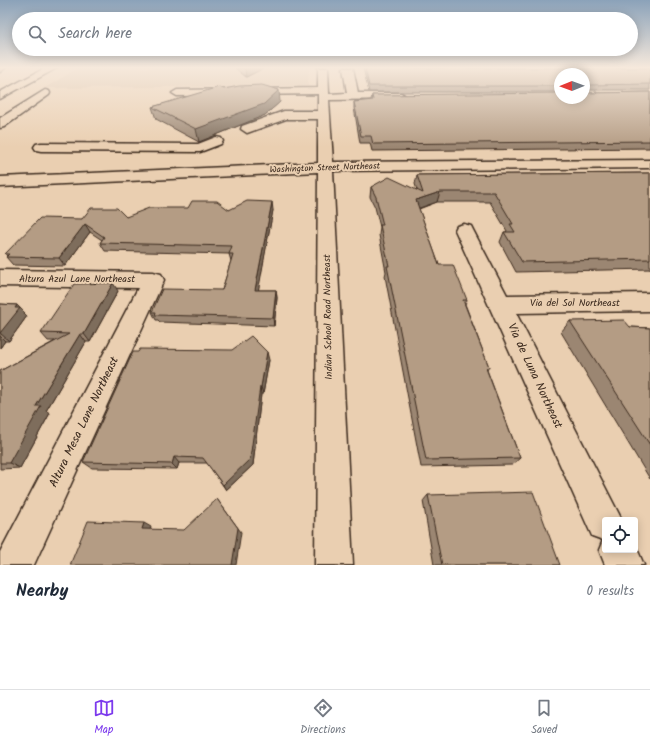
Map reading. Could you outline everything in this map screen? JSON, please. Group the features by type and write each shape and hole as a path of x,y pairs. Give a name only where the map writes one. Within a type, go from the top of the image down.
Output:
{"main road":[{"path":"0,124 44,94"},
{"path":"244,94 414,96"},
{"path":"247,129 284,115 323,96"},
{"name":"Indian School Road Northeast","path":"323,96 334,565"},
{"path":"41,148 200,148 216,141"},
{"name":"Washington Street Northeast","path":"0,182 325,166 650,164"},
{"name":"Via de Luna Northeast","path":"464,230 602,517"},
{"name":"Altura Azul Lane Northeast","path":"0,278 153,280"},
{"name":"Altura Mesa Lane Northeast","path":"14,565 153,280"},
{"name":"Via del Sol Northeast","path":"500,304 650,302"},
{"path":"619,553 625,565"}],"building":[{"path":"194,94 274,94 264,104 196,129 152,107"},
{"path":"554,94 554,104 590,104 590,94 650,94 650,141 373,144 371,136 361,136 354,102 373,100 372,95"},
{"path":"650,173 650,259 522,262 504,232 515,232 510,224 513,224 494,192 440,192 416,200 439,265 453,265 467,300 463,300 489,367 486,368 520,458 426,460 387,266 389,266 380,225 383,225 376,197 371,187 389,177 423,193 417,175"},
{"path":"192,201 217,201 229,210 247,201 272,202 255,290 276,290 273,318 155,315 156,312 152,312 162,289 222,290 233,254 229,254 232,246 100,243 104,237 85,224 59,258 6,257 9,254 5,254 40,218 82,219 91,208 117,208 126,217 149,208 188,208"},
{"path":"113,283 84,334 80,334 36,406 41,406 9,463 0,463 0,371 69,334 41,333 74,284"},
{"path":"0,304 17,305 15,308 20,308 0,333"},
{"path":"624,320 630,327 650,328 650,445 570,321"},
{"path":"251,336 267,352 260,387 250,459 223,485 203,458 174,457 172,464 83,462 133,352 138,352 140,349 232,350"},
{"path":"533,492 560,565 442,565 428,495"},
{"path":"217,499 238,528 232,565 70,565 88,521 144,523 142,529 184,530"}]}
